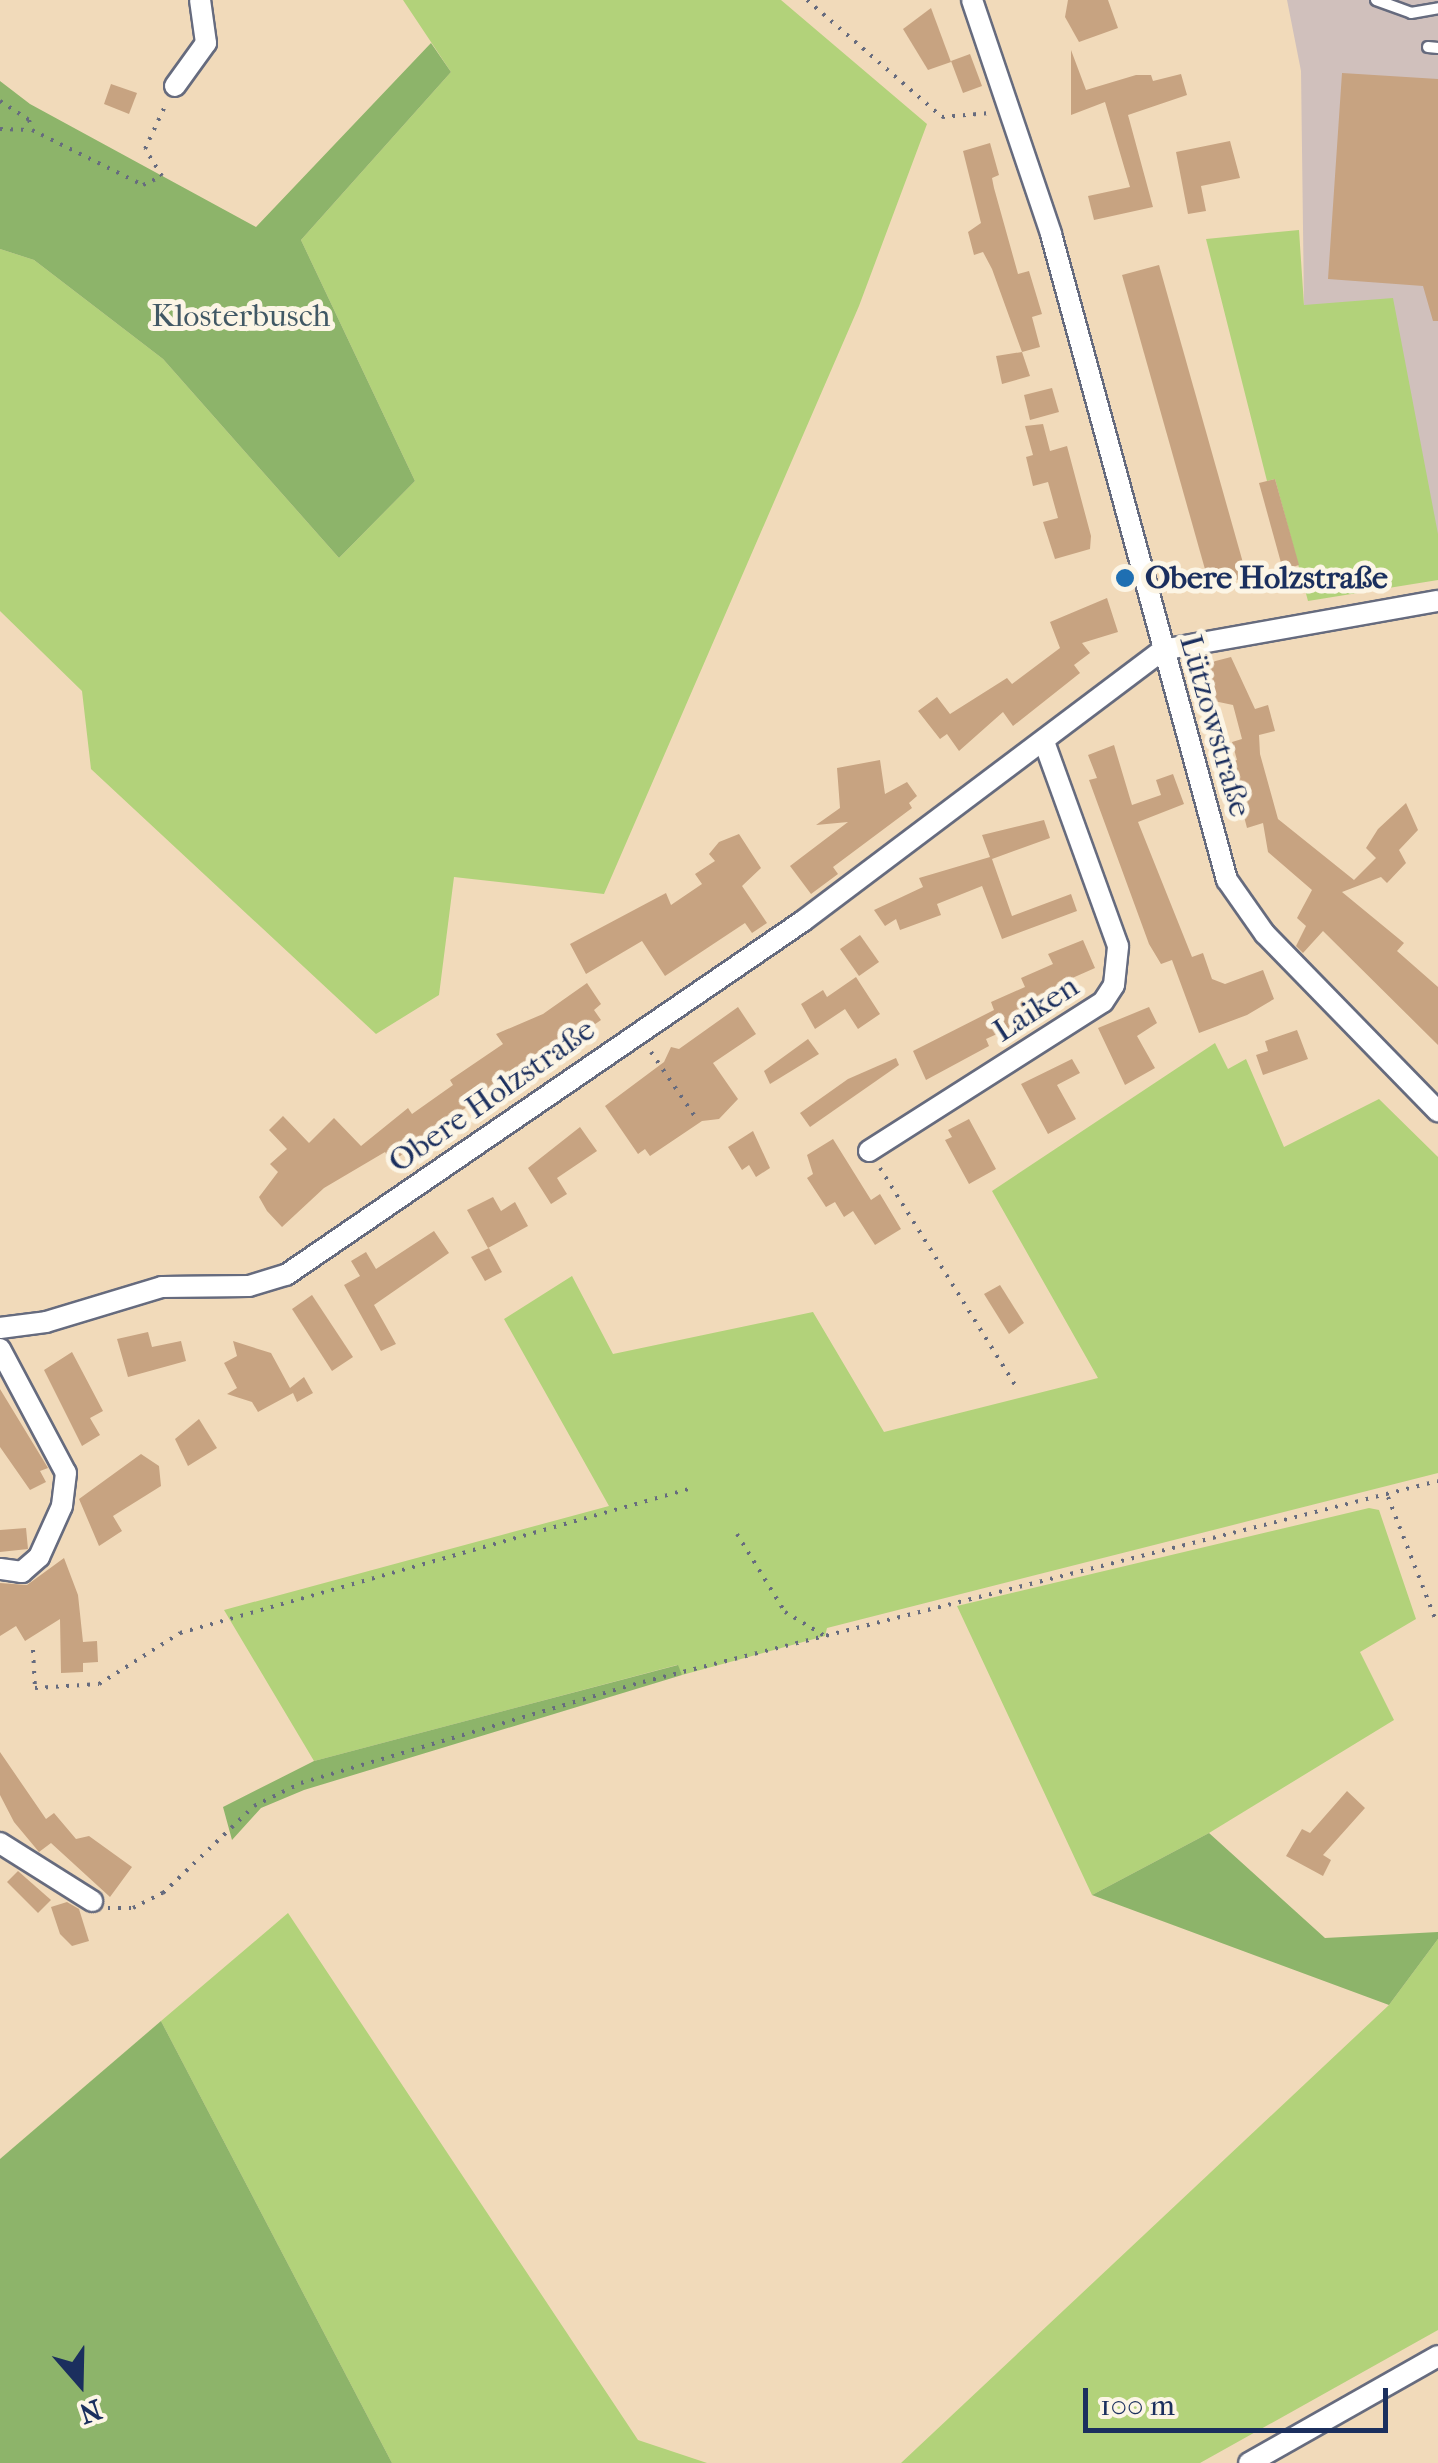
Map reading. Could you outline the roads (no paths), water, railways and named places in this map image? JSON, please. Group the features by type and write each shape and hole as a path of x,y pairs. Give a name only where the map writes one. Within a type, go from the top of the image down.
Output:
{"street":[{"path":"175,86 206,43 200,0"},
{"name":"Lützowstraße","path":"972,0 1051,234 1227,880 1265,934 1438,1111"},
{"path":"1162,650 1438,601"},
{"name":"Obere Holzstraße","path":"0,1328 46,1322 162,1288 249,1286 286,1275 803,921 1162,650"},
{"name":"Laiken","path":"870,1151 1103,1002 1114,986 1118,946 1044,742"},
{"path":"0,1348 66,1473 62,1506 39,1557 22,1572 0,1569"},
{"path":"0,1843 92,1902"},
{"path":"1249,2463 1438,2356"}],"lane":[{"path":"1376,0 1410,13 1438,8"}],"place":[{"name":"Obere Holzstraße","path":"1125,578"}],"park label":[{"name":"Klosterbusch","path":"241,316"}]}
